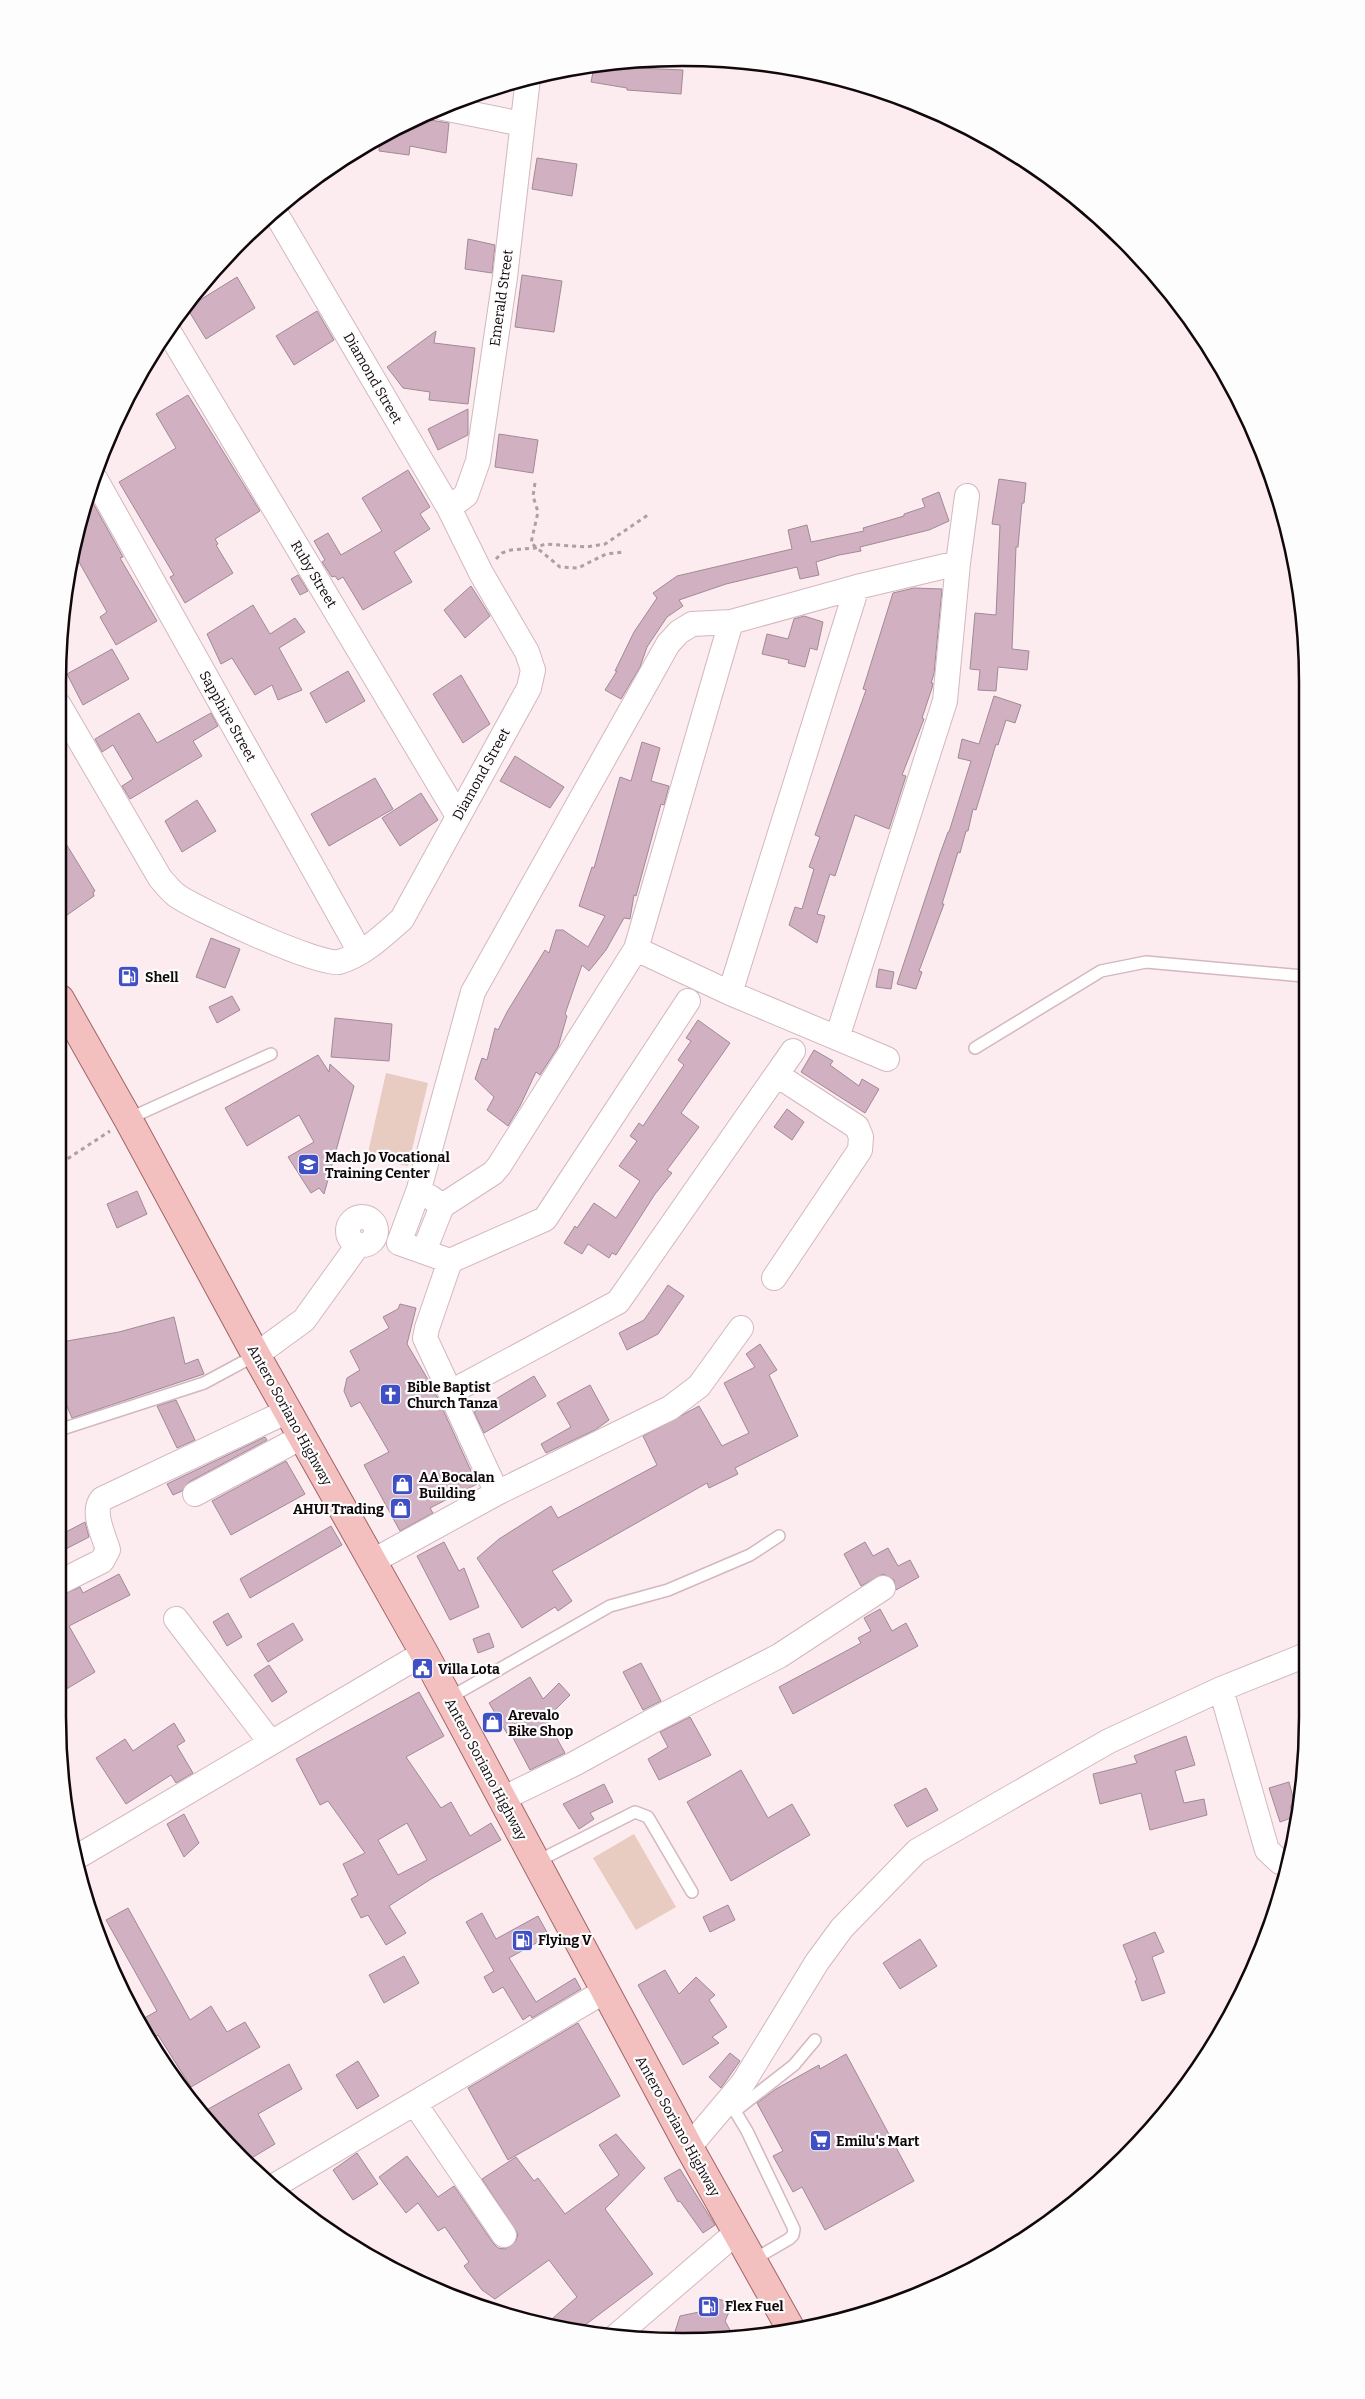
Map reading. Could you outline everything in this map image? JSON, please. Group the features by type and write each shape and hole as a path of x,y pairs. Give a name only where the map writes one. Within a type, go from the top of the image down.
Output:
{"main road":[{"name":"Antero Soriano Highway","path":"66,1018 128,1119 256,1355 424,1653 689,2147 788,2323"}],"street":[{"name":"Emerald Street","path":"449,508 466,495 478,461 505,277 527,86"},
{"path":"454,110 522,124"},
{"name":"Diamond Street","path":"68,739 160,878 175,894 216,916 319,960 338,963 360,952 382,937 402,919 529,688 533,670 527,652 480,573 449,508 279,217"},
{"name":"Ruby Street","path":"172,337 458,816"},
{"name":"Sapphire Street","path":"99,485 360,952"},
{"path":"837,1038 946,702 958,563 968,496"},
{"path":"399,1244 420,1189 473,992 668,644 679,632 692,624 731,622 857,587 958,563"},
{"path":"730,993 857,587"},
{"path":"424,1251 442,1206 493,1173 499,1166 636,949 731,622"},
{"path":"636,949 730,993 887,1058"},
{"path":"256,1355 304,1320 366,1242 399,1244 450,1261 545,1219 688,1002"},
{"path":"451,1392 618,1302 793,1051"},
{"path":"774,1278 860,1150 861,1136 857,1127 777,1075"},
{"path":"420,1189 442,1206"},
{"path":"450,1261 425,1338 497,1493"},
{"path":"373,1561 497,1493 670,1408 699,1386 741,1328"},
{"path":"66,1579 102,1561 106,1556 108,1550 97,1511 98,1504 102,1499 288,1411"},
{"path":"195,1494 302,1437"},
{"path":"502,1799 574,1764 654,1720 779,1656 883,1588"},
{"path":"176,1619 271,1744"},
{"path":"82,1855 424,1653"},
{"path":"689,2147 730,2108 743,2083 817,1962 842,1928 917,1851 1109,1741 1221,1689 1299,1658"},
{"path":"1221,1689 1267,1850 1281,1862"},
{"path":"279,2183 605,1991"},
{"path":"415,2104 504,2235"},
{"path":"624,2329 737,2232"}],"lane":[{"path":"975,1048 1102,971 1146,962 1299,976"},
{"path":"128,1119 270,1054"},
{"path":"66,1428 204,1383 256,1355"},
{"path":"448,1698 610,1606 668,1590 750,1556 780,1536"},
{"path":"536,1862 635,1812 648,1816 692,1892"},
{"path":"752,2260 789,2239 793,2235 794,2228 747,2131 730,2108 794,2065 815,2040"}],"path":[{"path":"535,483 533,496 538,512 531,543 535,548 560,567 578,568 606,554 623,552"},
{"path":"480,573 502,553 535,548 545,544 586,547 605,544 648,515"},
{"path":"66,1161 128,1119"}],"shaded area":[{"path":"386,1073 428,1083 408,1166 367,1157"},
{"path":"634,1834 676,1907 636,1930 593,1858"}],"building":[{"path":"641,68 683,70 681,94 627,90 627,88 591,82 593,73 602,72"},
{"path":"431,120 449,123 446,153 410,146 409,155 379,151 379,146"},
{"path":"537,158 577,164 572,196 532,189"},
{"path":"468,239 495,245 492,273 465,269"},
{"path":"522,275 562,281 554,332 515,327"},
{"path":"237,277 255,308 206,339 190,313 199,300"},
{"path":"317,311 334,340 294,365 276,336"},
{"path":"436,331 434,343 475,348 468,404 429,400 430,392 403,388 387,367"},
{"path":"188,395 260,511 215,539 218,544 216,545 233,573 185,603 170,577 174,575 119,482 176,448 156,414"},
{"path":"468,409 468,435 438,450 428,429"},
{"path":"499,434 538,440 533,473 495,467"},
{"path":"408,470 430,507 420,514 430,529 394,552 412,582 363,610 343,577 338,580 335,576 332,577 322,562 325,560 314,541 328,533 341,555 382,531 362,498"},
{"path":"999,479 1026,483 1018,547 1016,547 1012,649 1029,651 1027,670 998,667 996,691 978,690 980,670 970,669 975,613 996,615 1000,525 992,524"},
{"path":"939,492 949,521 929,530 860,547 861,551 816,562 819,575 800,579 797,567 726,584 679,600 683,606 667,617 647,647 640,667 621,699 605,690 617,671 615,671 634,632 657,598 653,593 677,576 792,549 788,530 807,525 811,542 864,531 863,528 904,516 904,514 925,507 922,499"},
{"path":"93,503 123,557 120,558 157,621 116,645 100,617 107,612 78,561"},
{"path":"298,575 308,591 300,595 291,579"},
{"path":"471,586 490,616 465,638 444,610"},
{"path":"914,588 942,589 934,674 931,683 933,683 922,718 924,719 902,775 906,776 889,829 855,815 835,876 830,874 817,914 825,916 817,943 789,925 795,907 802,909 814,869 809,867 820,837 815,835 866,690 863,689 893,593"},
{"path":"253,605 270,634 295,618 305,632 279,648 302,690 278,700 272,685 255,695 232,658 221,664 207,634"},
{"path":"804,616 823,622 817,650 810,648 805,667 788,663 789,660 762,654 767,634 788,639 794,619"},
{"path":"112,649 129,679 83,705 67,674"},
{"path":"348,671 365,701 326,723 310,693"},
{"path":"461,675 490,724 463,743 433,694"},
{"path":"994,696 1021,705 1015,723 1006,720 998,745 996,744 976,810 973,809 968,831 966,831 960,853 958,852 942,904 944,904 919,971 922,972 916,989 897,984 971,761 958,758 962,739 979,744"},
{"path":"139,713 157,743 211,713 218,726 193,741 202,756 130,799 122,786 133,779 113,745 102,752 95,739"},
{"path":"642,742 660,748 651,781 669,786 664,805 661,804 636,896 634,895 630,919 624,918 606,950 589,971 582,965 565,1014 567,1016 558,1047 540,1075 536,1072 508,1126 487,1110 494,1097 475,1079 482,1058 487,1060 495,1028 498,1030 545,950 549,953 556,930 563,930 588,947 605,916 579,906 592,867 594,868 620,777 631,781"},
{"path":"515,756 564,787 550,808 500,781"},
{"path":"375,778 393,809 329,846 311,814"},
{"path":"421,793 438,820 400,846 382,818"},
{"path":"197,800 216,831 182,852 165,821"},
{"path":"66,844 95,891 93,892 94,896 66,916"},
{"path":"211,938 240,949 225,988 196,977"},
{"path":"879,969 894,972 891,989 876,987"},
{"path":"232,996 240,1010 217,1023 209,1007"},
{"path":"335,1018 392,1024 389,1061 331,1057"},
{"path":"698,1020 730,1043 681,1113 699,1127 667,1170 672,1173 655,1194 616,1255 612,1253 609,1258 588,1244 582,1254 564,1243 594,1203 616,1218 640,1181 619,1166 637,1141 630,1136 639,1123 643,1126 684,1065 678,1060 691,1041 686,1038"},
{"path":"814,1050 833,1061 830,1065 859,1086 862,1079 879,1089 865,1113 801,1072"},
{"path":"318,1055 329,1072 330,1064 354,1086 324,1194 319,1188 311,1193 288,1157 314,1142 299,1115 247,1146 225,1108"},
{"path":"787,1109 804,1122 792,1140 774,1127"},
{"path":"137,1191 147,1214 117,1228 107,1204"},
{"path":"668,1285 684,1296 658,1334 627,1350 619,1333 644,1320"},
{"path":"400,1304 416,1308 407,1344 433,1388 477,1484 430,1508 433,1513 400,1531 364,1465 389,1452 360,1402 351,1407 344,1391 347,1378 360,1370 350,1351 389,1328 383,1317 398,1309"},
{"path":"174,1317 185,1364 198,1359 204,1374 72,1418 66,1404 66,1341 119,1332"},
{"path":"760,1344 777,1370 769,1375 798,1436 735,1468 738,1474 709,1488 707,1483 552,1571 572,1601 558,1611 555,1607 522,1628 477,1558 499,1539 551,1506 558,1518 657,1465 643,1436 699,1406 722,1446 749,1433 724,1383 755,1367 746,1354"},
{"path":"534,1376 546,1396 484,1433 474,1412"},
{"path":"590,1385 609,1420 595,1430 546,1453 541,1444 571,1427 557,1403"},
{"path":"176,1400 195,1440 177,1448 157,1406"},
{"path":"265,1437 267,1440 189,1482 182,1491 173,1495 167,1484"},
{"path":"286,1461 305,1494 231,1535 212,1501"},
{"path":"85,1522 89,1537 66,1549 66,1532"},
{"path":"331,1526 342,1545 250,1598 240,1579"},
{"path":"444,1542 459,1571 464,1568 479,1607 450,1620 417,1556"},
{"path":"865,1542 873,1556 888,1548 898,1566 910,1560 919,1577 896,1590 894,1580 883,1574 861,1586 844,1554"},
{"path":"119,1574 130,1595 69,1626 95,1672 66,1689 66,1593 80,1587 83,1593"},
{"path":"880,1609 892,1631 906,1623 918,1646 793,1714 779,1687 861,1643 858,1638 871,1631 864,1618"},
{"path":"228,1613 242,1637 227,1646 213,1622"},
{"path":"293,1623 303,1640 268,1662 257,1644"},
{"path":"489,1633 494,1647 478,1653 473,1639"},
{"path":"641,1663 661,1701 643,1710 623,1672"},
{"path":"269,1665 287,1692 272,1702 254,1675"},
{"path":"530,1677 543,1699 559,1683 570,1695 546,1719 565,1753 530,1770 511,1734 508,1735 489,1703"},
{"path":"419,1692 444,1736 406,1757 441,1808 451,1802 470,1836 491,1823 501,1840 431,1879 389,1906 406,1933 386,1945 368,1915 361,1918 351,1899 358,1895 343,1864 365,1853 328,1801 320,1805 296,1759","holes":["407,1823 427,1860 398,1875 378,1840"]},
{"path":"690,1717 711,1755 659,1780 648,1759 668,1747 660,1732"},
{"path":"174,1723 185,1741 177,1746 193,1773 176,1783 171,1775 126,1804 96,1758 125,1739 133,1751"},
{"path":"1186,1736 1195,1765 1175,1771 1184,1803 1204,1799 1207,1815 1150,1830 1141,1793 1100,1804 1093,1774 1137,1763 1134,1756"},
{"path":"741,1770 768,1818 792,1804 810,1835 731,1881 687,1802"},
{"path":"1289,1782 1293,1797 1292,1806 1290,1806 1290,1819 1280,1822 1269,1788"},
{"path":"604,1784 613,1802 590,1813 594,1819 579,1829 563,1804"},
{"path":"926,1788 938,1810 907,1827 894,1805"},
{"path":"184,1814 199,1843 184,1857 167,1824"},
{"path":"728,1905 735,1920 710,1932 703,1917"},
{"path":"128,1908 190,2020 211,2006 227,2032 245,2022 260,2047 191,2087 145,2018 157,2011 106,1920"},
{"path":"482,1913 496,1939 538,1916 549,1936 509,1958 536,2002 575,1978 581,1989 532,2018 530,2015 523,2020 503,1987 493,1993 484,1977 494,1971 466,1922"},
{"path":"1155,1932 1164,1952 1152,1957 1165,1993 1142,2001 1135,1981 1137,1980 1123,1945"},
{"path":"920,1939 937,1966 900,1989 883,1963"},
{"path":"404,1956 419,1983 384,2003 369,1975"},
{"path":"665,1970 679,1994 696,1977 715,1995 709,2000 727,2027 712,2037 719,2043 683,2065 638,1985"},
{"path":"578,2023 620,2096 508,2160 468,2088"},
{"path":"730,2053 740,2061 721,2088 709,2077"},
{"path":"846,2054 914,2181 825,2230 802,2187 793,2192 773,2156 783,2151 757,2103 776,2089 819,2065 820,2069"},
{"path":"358,2061 379,2096 357,2109 336,2075"},
{"path":"289,2064 302,2089 258,2114 275,2144 253,2157 208,2109"},
{"path":"616,2134 645,2168 605,2209 653,2274 586,2325 552,2319 577,2297 549,2260 495,2299 482,2290 464,2266 469,2262 445,2227 438,2231 418,2203 406,2213 379,2177 407,2156 438,2197 454,2186 493,2243 498,2248 505,2249 516,2241 518,2234 482,2179 516,2157 534,2181 538,2178 565,2214 619,2175 599,2145"},
{"path":"357,2153 378,2184 353,2200 333,2170"},
{"path":"680,2169 715,2225 703,2233 680,2201 678,2202 664,2178"},
{"path":"714,2298 733,2303 725,2321 730,2330 675,2333 680,2316 699,2312"}],"place":[{"name":"Shell","path":"129,977"},
{"name":"Mach Jo Vocational Training Center","path":"309,1165"},
{"name":"Bible Baptist Church Tanza","path":"391,1395"},
{"name":"AA Bocalan Building","path":"403,1485"},
{"name":"AHUI Trading","path":"400,1509"},
{"name":"Villa Lota","path":"422,1669"},
{"name":"Arevalo Bike Shop","path":"492,1723"},
{"name":"Flying V","path":"522,1940"},
{"name":"Emilu's Mart","path":"820,2141"},
{"name":"Flex Fuel","path":"709,2306"}]}
